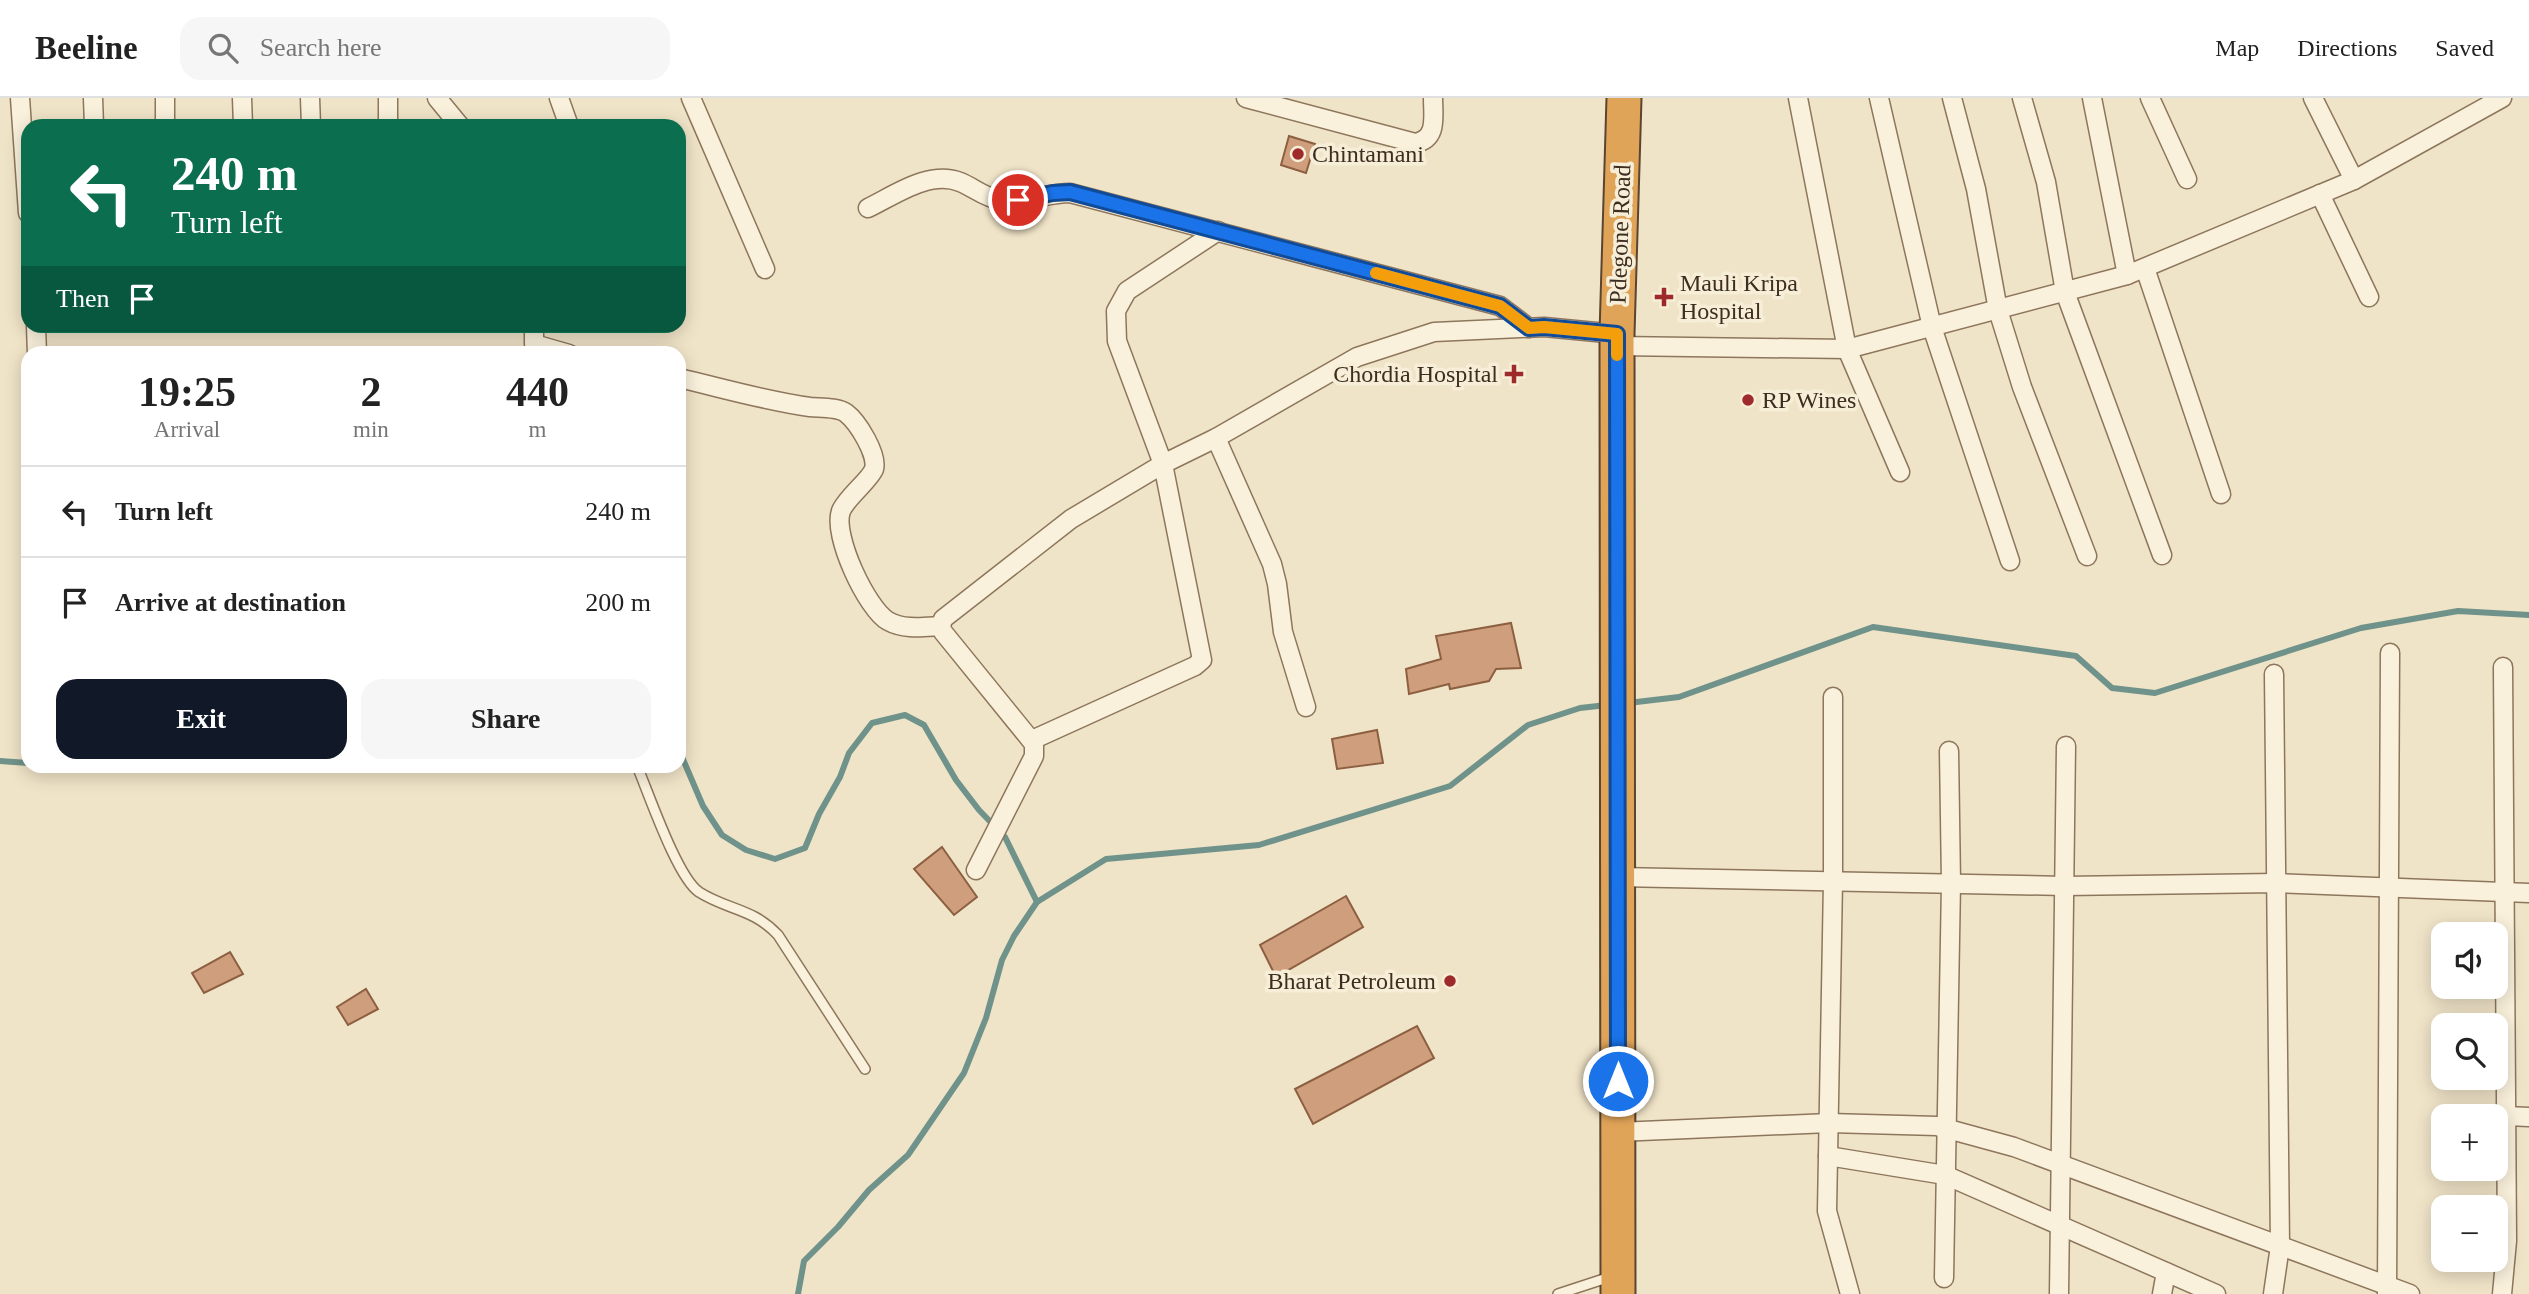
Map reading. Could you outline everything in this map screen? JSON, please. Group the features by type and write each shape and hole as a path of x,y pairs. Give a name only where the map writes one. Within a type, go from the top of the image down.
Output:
{"highway":[{"name":"Pdegone Road","path":"1618,1284 1617,340 1624,98"}],"street":[{"path":"20,98 21,119"},
{"path":"93,98 93,119"},
{"path":"165,98 165,119"},
{"path":"242,98 243,119"},
{"path":"310,98 311,119"},
{"path":"388,98 388,119"},
{"path":"437,98 454,119"},
{"path":"559,98 566,119"},
{"path":"691,98 765,269"},
{"path":"1246,98 1415,143 1423,142 1433,129 1433,98"},
{"path":"1798,98 1847,349 1900,472"},
{"path":"1879,98 1932,327 2010,561"},
{"path":"1952,98 1976,189 1998,310 2022,387 2087,556"},
{"path":"2022,98 2046,182 2065,292 2162,555"},
{"path":"2092,98 2127,275"},
{"path":"2150,98 2188,179"},
{"path":"2313,98 2354,180"},
{"path":"940,626 943,619 1071,519 1163,464 1216,438 1357,358 1434,332 1544,327 1617,340 1847,349 2127,275 2354,180 2502,98"},
{"path":"868,208 924,181 942,178 959,181 990,198 1002,201 1070,192 1500,306 1529,328"},
{"path":"2320,194 2369,297"},
{"path":"1032,740 1195,666 1202,660 1163,464 1117,341 1116,311 1127,291 1218,231"},
{"path":"2145,268 2221,494"},
{"path":"534,333 534,344 541,346"},
{"path":"686,380 807,407 844,411 857,424 874,456 874,470 841,512 841,531 848,557 872,605 887,621 906,627 940,626"},
{"path":"1216,438 1272,564 1283,632 1307,707"},
{"path":"940,626 1034,744 1034,756 976,870"},
{"path":"2388,1290 2389,653"},
{"path":"2503,667 2506,1104"},
{"path":"2273,1294 2280,1246 2274,674"},
{"path":"1833,697 1833,881 1826,1211 1850,1294"},
{"path":"2059,1294 2066,746"},
{"path":"1944,1278 1951,883 1949,751"},
{"path":"1618,877 2065,886 2276,883 2529,893"},
{"path":"2508,1116 2529,1117"},
{"path":"1618,1132 1829,1123 1937,1126 2014,1147 2280,1246 2388,1290 2410,1294"},
{"path":"1828,1156 1945,1175 2216,1294"},
{"path":"2502,1294 2507,1241 2507,1181"},
{"path":"2162,1294 2166,1272"}],"lane":[{"path":"640,773 686,879 703,894 749,913 772,929 865,1069"},
{"path":"1558,1294 1618,1284"}],"building":[{"name":"Chintamani","path":"1289,136 1315,144 1306,173 1281,165"},
{"path":"1511,623 1521,668 1496,669 1489,681 1450,689 1449,684 1409,694 1406,669 1441,659 1436,636"},
{"path":"1377,730 1383,763 1337,769 1332,739"},
{"path":"942,847 977,897 954,915 914,869"},
{"path":"1346,896 1363,927 1276,977 1260,945"},
{"path":"230,952 243,974 204,993 192,973"},
{"path":"366,989 378,1009 348,1025 337,1007"},
{"path":"1417,1026 1434,1058 1313,1124 1295,1089"}],"waterway":[{"path":"1628,703 1679,697 1873,627 2076,656 2112,688 2155,693 2361,628 2458,611 2529,615"},
{"path":"798,1294 804,1261 838,1227 869,1190 908,1155 964,1073 986,1018 1002,960 1014,936 1037,902 1106,859 1259,845 1450,786 1528,725 1580,708 1607,705"},
{"path":"686,766 703,806 722,835 746,850 775,859 805,848 849,753 872,723 905,715 924,725 956,780 979,810 1005,837 1037,902"},
{"path":"0,761 21,762"}],"slow traffic":[{"path":"1376,273 1500,306 1529,328 1617,334 1617,355"}],"place":[{"name":"Chintamani","path":"1298,154"},
{"name":"Mauli Kripa Hospital","path":"1664,297"},
{"name":"Chordia Hospital","path":"1514,374"},
{"name":"RP Wines","path":"1748,400"},
{"name":"Bharat Petroleum","path":"1450,981"}],"route":[{"path":"1018,200 1070,192 1500,306 1529,328 1617,334 1618,1081"}]}
